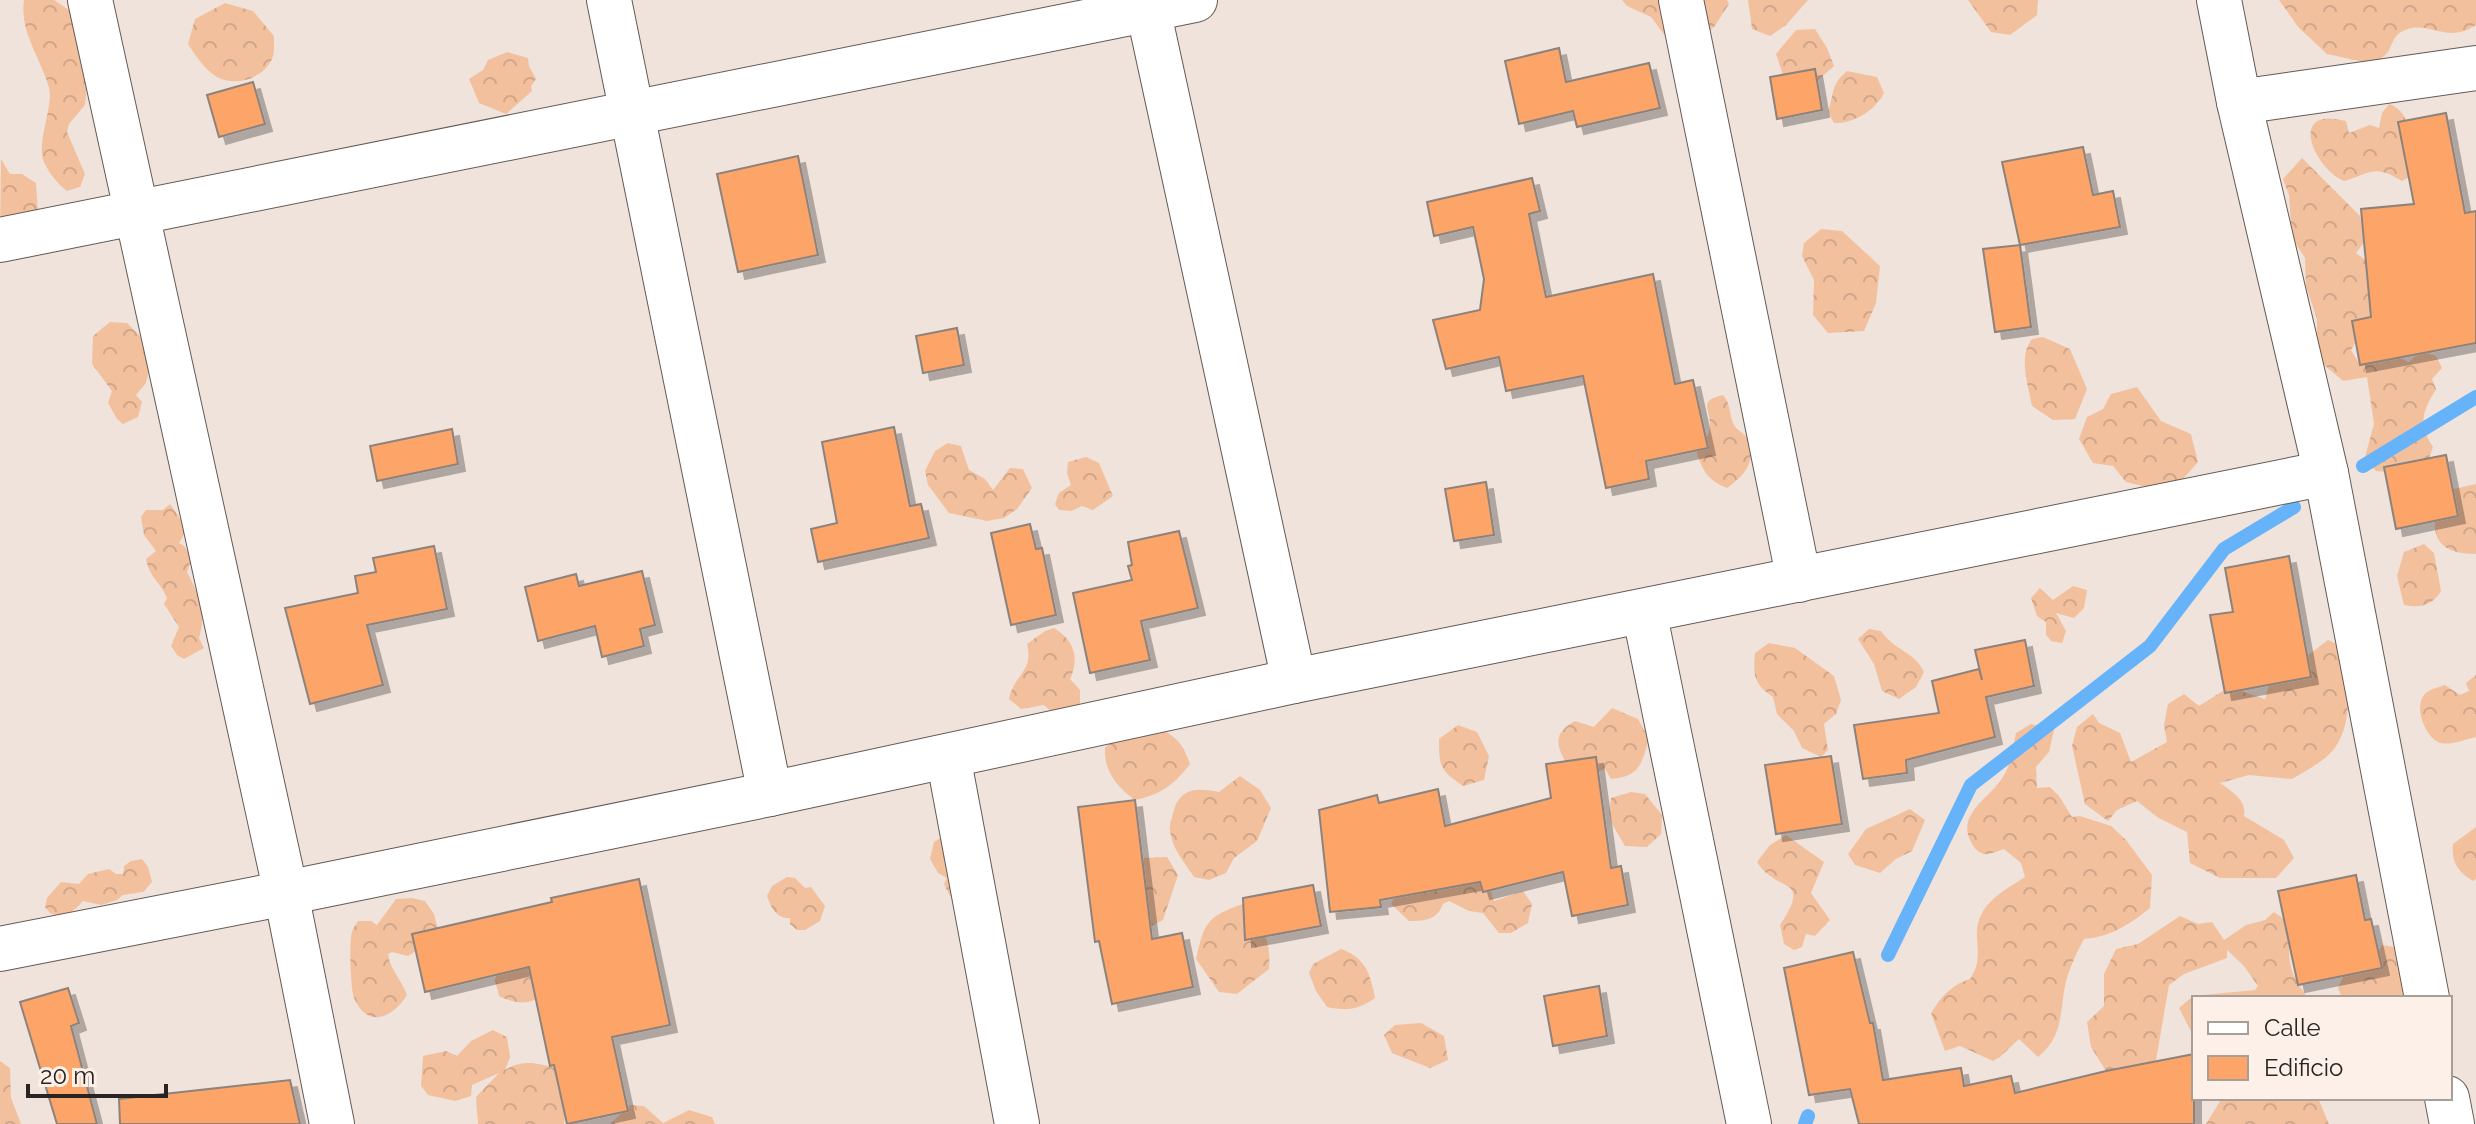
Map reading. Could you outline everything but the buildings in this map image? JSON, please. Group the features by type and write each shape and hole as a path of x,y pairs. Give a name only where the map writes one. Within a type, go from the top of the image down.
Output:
{"street":[{"path":"90,0 286,893 332,1124"},
{"path":"609,0 770,794"},
{"path":"0,240 632,113 1147,5 1195,0"},
{"path":"1681,0 1799,580"},
{"path":"2219,0 2239,102 2326,473 2427,996"},
{"path":"1147,5 1294,681"},
{"path":"2239,102 2476,68"},
{"path":"0,949 770,794 1294,681 2326,473"},
{"path":"1644,611 1749,1124"},
{"path":"948,756 1017,1124"},
{"path":"2447,1100 2452,1124"}],"green space":[{"path":"24,0 54,0 83,19 92,38 85,105 69,124 67,132 85,174 80,187 67,191 54,178 42,154 50,95 46,77 28,35"},
{"path":"1622,0 1727,0 1729,4 1714,27 1700,38 1666,37 1651,17 1627,6"},
{"path":"1748,0 1808,0 1786,25 1770,36 1752,29"},
{"path":"1968,0 2038,0 2037,15 2010,35 1991,32"},
{"path":"2279,0 2476,0 2476,25 2457,33 2425,28 2403,31 2386,54 2373,64 2327,54 2299,28"},
{"path":"225,3 253,11 274,36 271,61 261,72 247,80 232,81 217,77 204,66 188,44 195,19"},
{"path":"1815,29 1834,66 1817,81 1783,75 1776,54 1796,30"},
{"path":"507,52 528,58 536,79 531,86 532,91 506,114 479,103 469,79 483,70 488,60"},
{"path":"1847,71 1877,77 1884,93 1863,115 1834,123 1828,112 1836,85"},
{"path":"2389,104 2397,108 2407,124 2413,175 2402,181 2379,171 2344,181 2333,174 2315,152 2311,140 2311,129 2316,122 2328,118 2346,121 2349,133 2370,125 2379,128 2382,113"},
{"path":"2302,158 2360,216 2365,241 2356,253 2377,269 2381,311 2361,333 2351,350 2360,365 2388,353 2409,362 2421,351 2436,356 2442,368 2432,379 2436,389 2424,418 2425,431 2433,447 2425,470 2401,473 2376,471 2365,457 2374,424 2367,377 2343,381 2323,364 2317,342 2317,319 2306,286 2305,258 2292,238 2289,195 2283,179"},
{"path":"1,159 10,174 22,174 36,183 38,213 0,235"},
{"path":"1821,229 1842,231 1880,266 1876,303 1864,331 1828,333 1813,315 1814,280 1802,256 1804,243"},
{"path":"110,322 127,323 140,336 152,357 146,383 136,395 142,402 138,417 123,424 108,403 112,391 92,364 93,336"},
{"path":"2043,337 2070,349 2087,389 2075,419 2053,420 2032,406 2025,371 2026,354 2032,339"},
{"path":"2137,387 2161,421 2191,434 2198,462 2175,488 2154,489 2126,482 2113,466 2093,463 2079,439 2087,417 2103,409 2111,394"},
{"path":"1723,395 1734,425 1748,439 1751,455 1739,479 1727,488 1706,474 1696,450 1710,430 1708,403"},
{"path":"948,443 961,446 969,470 985,479 993,490 1010,468 1023,469 1032,488 1017,509 1004,518 987,521 949,513 928,485 925,471 935,451"},
{"path":"1086,457 1099,463 1113,496 1093,510 1082,506 1071,511 1059,510 1055,504 1059,493 1071,485 1067,473 1068,462"},
{"path":"2476,484 2476,554 2451,550 2443,545 2435,530 2440,495"},
{"path":"170,504 187,529 179,543 192,558 187,572 202,612 199,638 204,648 184,659 171,646 179,627 164,604 167,598 148,565 146,559 156,551 144,535 141,517 146,510 163,510"},
{"path":"2424,544 2434,553 2441,591 2425,605 2404,605 2397,576 2404,552"},
{"path":"2073,586 2087,590 2084,608 2074,618 2056,613 2066,631 2062,643 2051,641 2046,635 2046,622 2037,616 2031,598 2040,588 2053,600"},
{"path":"1054,628 1066,638 1073,650 1075,664 1070,679 1080,690 1080,705 1052,712 1044,705 1021,709 1009,699 1028,661 1027,644"},
{"path":"1869,629 1881,631 1915,659 1924,672 1916,687 1899,699 1882,691 1874,664 1858,639"},
{"path":"2328,640 2347,649 2347,714 2345,727 2334,749 2320,762 2292,779 2249,775 2220,783 2241,801 2244,816 2284,840 2294,858 2276,878 2220,878 2190,863 2187,832 2157,817 2137,801 2117,810 2108,821 2085,804 2072,746 2077,727 2093,714 2099,723 2120,733 2131,762 2167,742 2164,725 2168,704 2184,694 2199,706 2229,687 2265,699 2269,685"},
{"path":"1769,643 1795,648 1834,676 1841,700 1836,714 1824,724 1828,750 1821,757 1802,748 1794,731 1777,714 1773,697 1756,679 1755,653"},
{"path":"2476,675 2476,737 2451,743 2438,742 2424,726 2420,711 2423,697 2445,685 2460,695 2469,691 2466,683"},
{"path":"1612,708 1638,719 1649,739 1634,772 1611,779 1605,769 1597,772 1565,761 1558,742 1561,733 1575,721 1594,727"},
{"path":"2031,724 2054,730 2049,752 2036,767 2037,788 2050,787 2072,817 2080,816 2111,826 2126,840 2152,875 2150,908 2120,929 2084,939 2066,981 2057,1031 2047,1049 2038,1057 2019,1039 1993,1061 1960,1046 1945,1051 1931,1013 1947,992 1970,979 1978,958 1978,926 1985,908 1999,894 2025,877 2021,863 2004,849 1986,854 1975,849 1968,833 1968,823 1977,806 2006,771 2016,733"},
{"path":"1458,725 1477,732 1489,756 1484,780 1463,786 1445,771 1440,756 1439,739"},
{"path":"1152,726 1176,739 1190,764 1166,788 1135,800 1112,777 1105,748 1117,737"},
{"path":"1240,776 1260,790 1271,808 1257,841 1234,858 1226,873 1209,880 1194,877 1171,838 1170,824 1176,804 1190,791 1219,792"},
{"path":"1631,792 1645,794 1662,815 1661,834 1647,847 1625,846 1612,824 1609,813 1611,798"},
{"path":"1910,809 1925,820 1912,851 1896,859 1880,873 1855,865 1848,854 1866,829"},
{"path":"2476,827 2476,879 2473,881 2457,866 2453,844"},
{"path":"1786,835 1824,862 1811,893 1830,920 1815,936 1806,934 1802,947 1794,950 1784,944 1780,925 1793,899 1792,892 1757,862 1770,845"},
{"path":"942,837 962,897 950,896 944,884 947,878 938,873 930,859 934,842"},
{"path":"1167,857 1178,875 1163,920 1150,927 1139,876 1144,858"},
{"path":"142,859 152,882 143,892 123,895 101,905 83,901 64,915 50,913 45,907 47,898 61,882 79,884 88,874 109,869 123,874 124,866"},
{"path":"787,877 795,878 805,888 811,887 825,906 820,921 805,930 797,930 790,924 790,918 778,915 767,896 772,886"},
{"path":"1473,878 1490,890 1494,901 1523,891 1532,904 1528,923 1511,933 1499,933 1483,913 1469,911 1449,901 1430,918 1409,921 1391,904 1402,880"},
{"path":"396,899 425,901 434,914 438,929 423,947 408,956 388,954 407,995 389,1014 381,1017 367,1015 353,995 352,931 358,921 371,921 377,925"},
{"path":"1243,904 1264,933 1269,949 1269,969 1237,994 1219,992 1196,959 1199,947 1205,929 1214,918"},
{"path":"2274,912 2290,923 2290,962 2295,979 2307,996 2193,996 2255,990 2258,986 2244,966 2227,950 2227,958 2184,974 2169,985 2155,1066 2123,1073 2106,1071 2091,1047 2087,1022 2104,1006 2104,974 2116,949 2138,944 2180,916 2198,924 2212,922 2224,940 2246,925 2265,920"},
{"path":"2382,945 2400,948 2409,987 2403,996 2341,996 2338,988 2344,975 2373,962"},
{"path":"1341,949 1356,957 1366,968 1375,998 1363,1005 1341,1009 1327,1007 1316,991 1309,973 1313,964"},
{"path":"536,960 538,998 518,1002 499,996 495,980 499,967"},
{"path":"2192,997 2192,1033 2179,1008"},
{"path":"1421,1023 1444,1036 1448,1060 1430,1068 1392,1053 1384,1035 1395,1025"},
{"path":"493,1030 507,1037 510,1057 505,1070 524,1063 556,1068 565,1113 564,1124 478,1124 476,1097 499,1073 472,1085 471,1096 455,1101 428,1095 421,1086 423,1056 446,1051 457,1056 471,1041"},
{"path":"0,1061 10,1068 11,1098 21,1124 0,1124"},
{"path":"2221,1100 2319,1100 2329,1124 2206,1124"},
{"path":"630,1105 644,1106 663,1123 689,1110 712,1117 715,1124 610,1124"}],"waterway":[{"path":"2363,466 2476,397"},
{"path":"1888,955 1971,785 2150,646 2224,549 2294,507"},
{"path":"1805,1124 1808,1116"}]}
